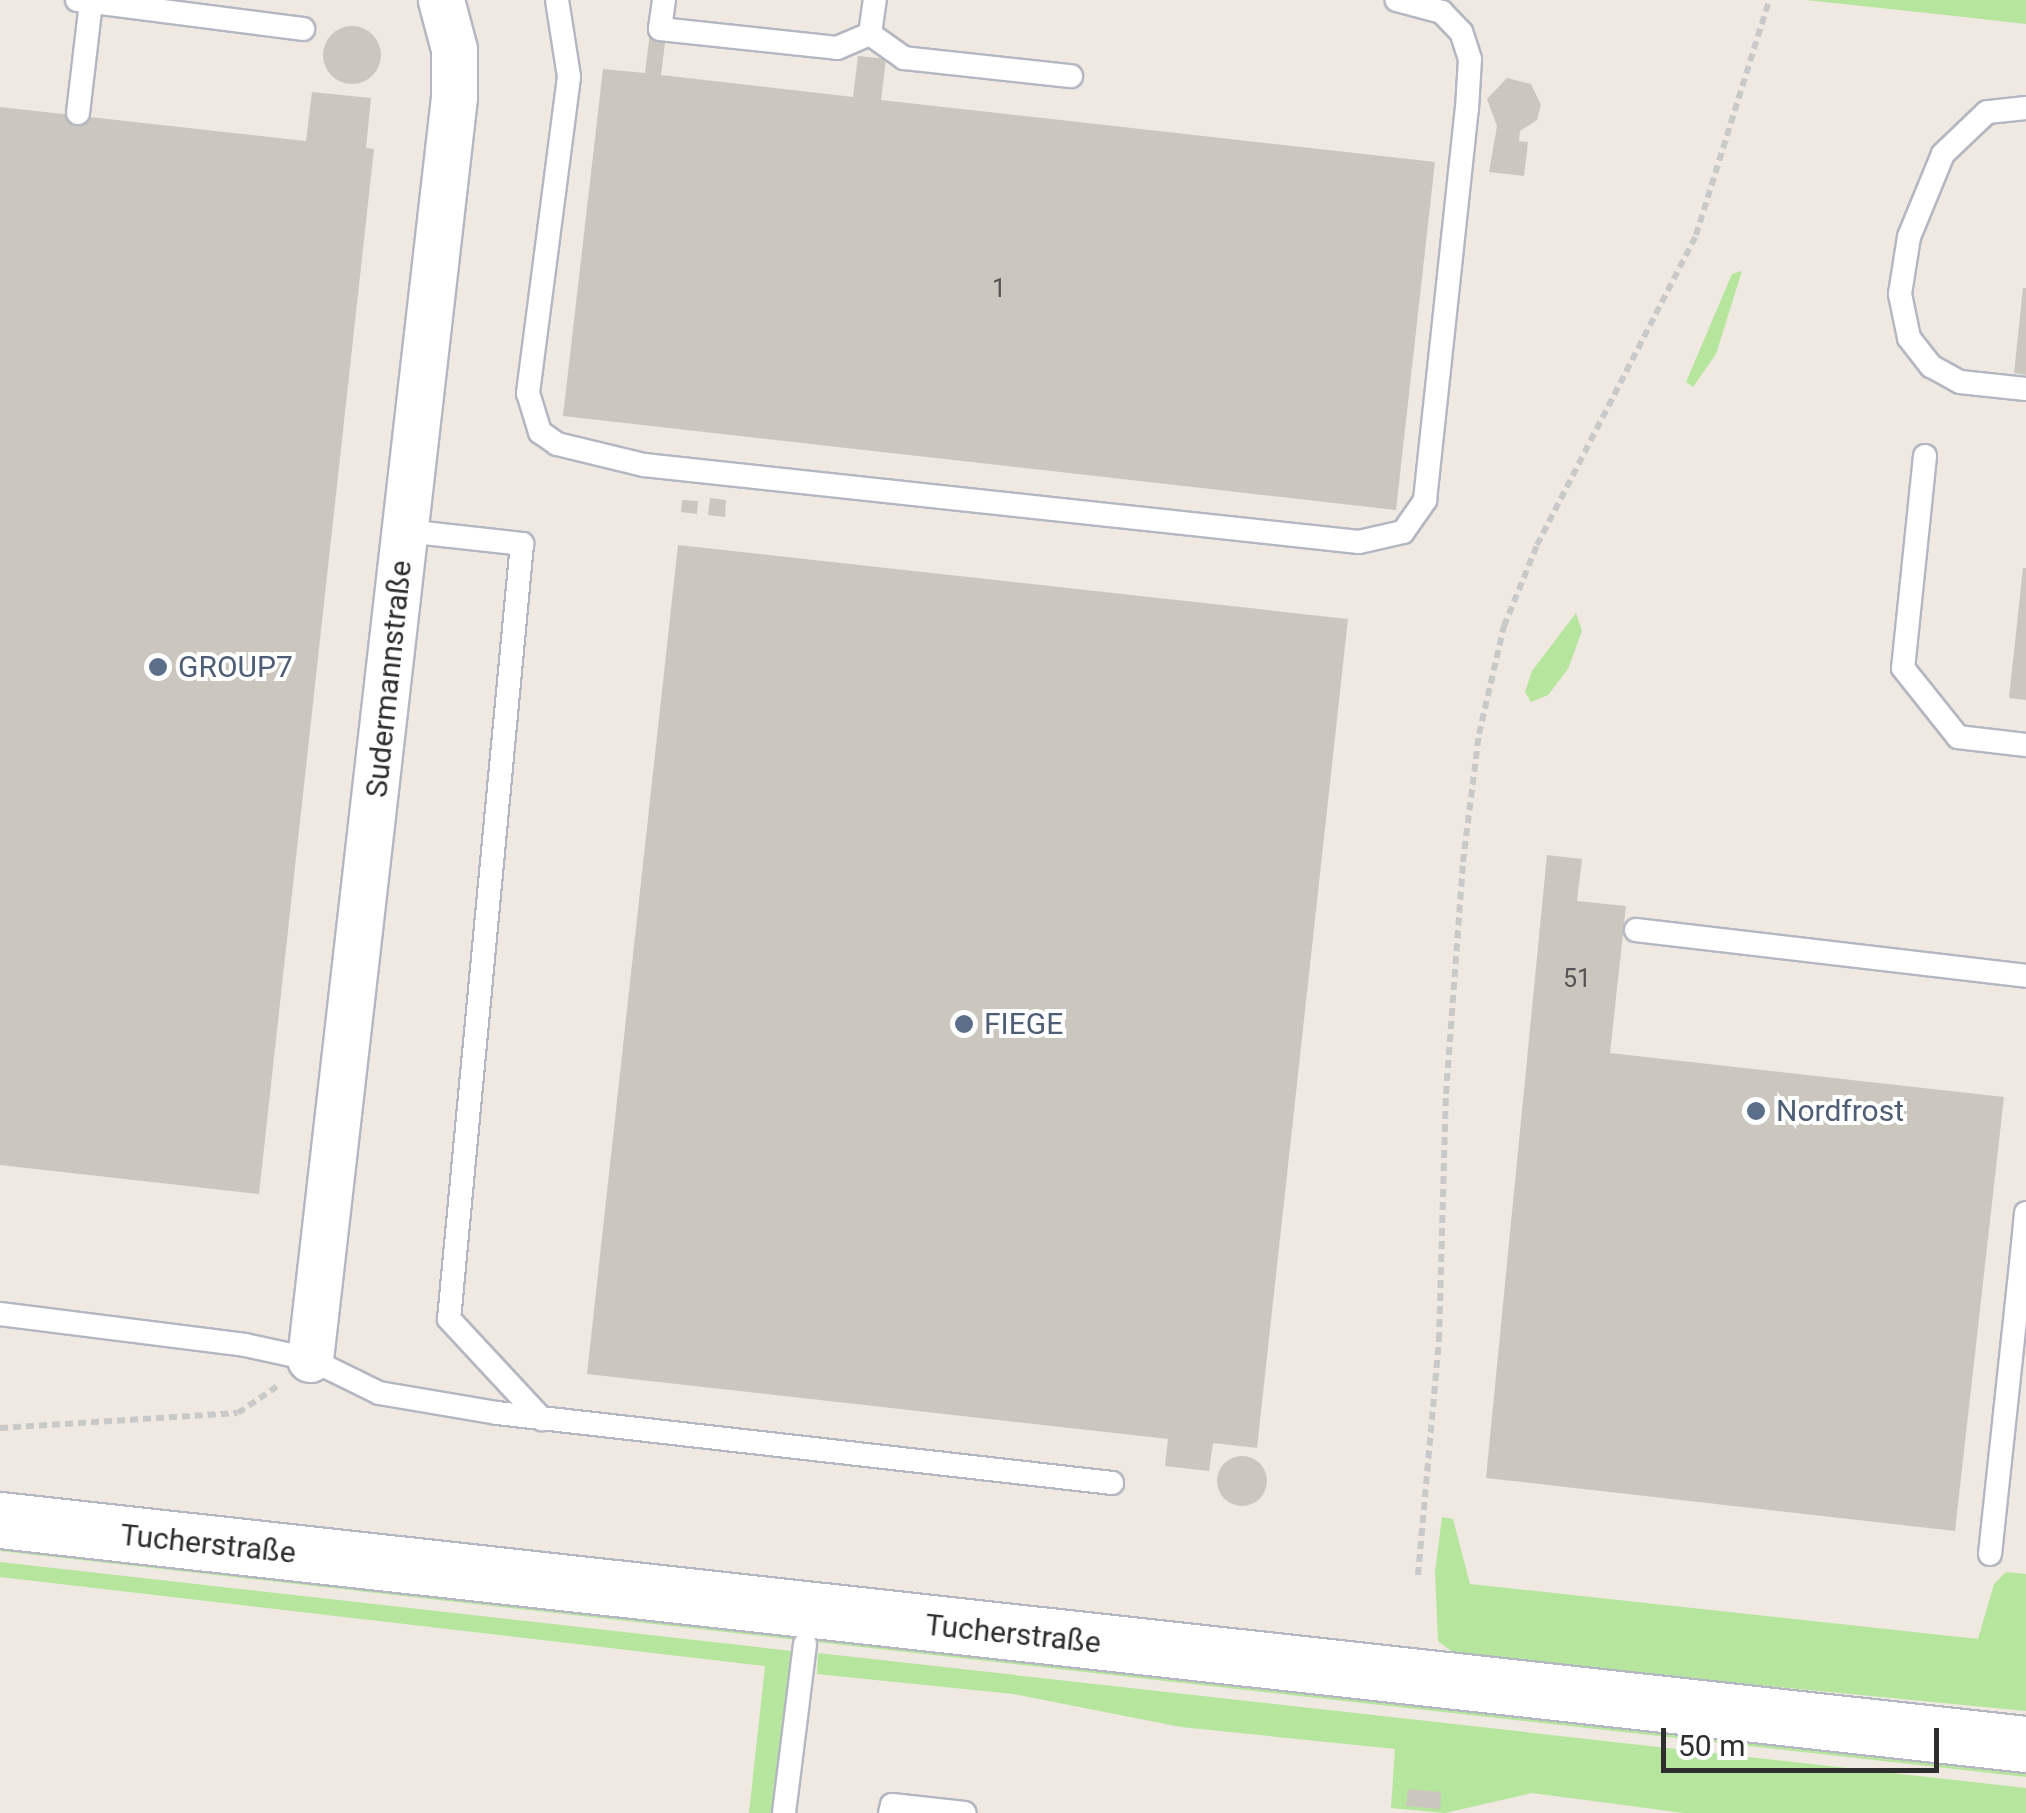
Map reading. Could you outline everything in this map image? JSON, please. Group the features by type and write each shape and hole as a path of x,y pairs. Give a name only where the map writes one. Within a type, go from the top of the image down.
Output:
{"main road":[{"name":"Tucherstraße","path":"0,1520 2026,1744"}],"street":[{"name":"Sudermannstraße","path":"310,1360 454,97 454,49 441,0"}],"lane":[{"path":"557,0 569,77 528,393 540,432 557,444 644,465 1359,542 1403,532 1425,500 1468,92 1470,59 1461,32 1442,12 1397,0"},
{"path":"664,0 660,29 837,48 870,34"},
{"path":"870,34 875,0"},
{"path":"78,113 84,1 167,6 303,28"},
{"path":"870,34 904,58 1071,76"},
{"path":"2026,108 1988,112 1943,154 1909,237 1900,294 1910,338 1931,366 1960,382 2026,389"},
{"path":"1925,456 1903,668 1958,737 2026,745"},
{"path":"405,531 522,544 449,1320 542,1419"},
{"path":"1636,930 2026,976"},
{"path":"1990,1554 2018,1374 2026,1213"},
{"path":"0,1314 246,1345 310,1360 379,1393 542,1419 1112,1483"},
{"path":"784,1813 804,1644"},
{"path":"890,1813 892,1805 965,1813"}],"path":[{"path":"1418,1575 1439,1340 1460,900 1483,716 1504,626 1537,546 1696,235 1768,0"},
{"path":"0,1428 238,1413 310,1360"}],"green space":[{"path":"1806,0 2026,0 2026,24 1946,15"},
{"path":"1742,271 1716,354 1693,387 1686,382 1732,274"},
{"path":"1576,613 1582,631 1568,669 1548,695 1531,702 1525,692 1532,671"},
{"path":"1442,1517 1453,1519 1470,1584 1978,1639 1994,1584 2006,1572 2026,1574 2026,1711 1458,1656 1438,1641 1435,1572"},
{"path":"0,1543 2026,1769 2026,1777 0,1551"},
{"path":"0,1562 792,1651 774,1813 749,1813 765,1666 0,1577"},
{"path":"818,1653 2026,1788 2026,1813 1684,1813 1532,1793 1445,1813 1391,1808 1395,1749 1181,1727 1013,1694 817,1674"}],"building":[{"path":"352,26 373,34 381,55 373,76 352,84 331,76 323,55 331,34"},
{"path":"650,32 666,35 661,75 853,97 858,56 886,59 881,100 1435,162 1396,510 563,416 603,69 645,73"},
{"path":"1507,78 1531,84 1541,105 1537,120 1520,131 1519,141 1528,142 1524,176 1489,172 1497,126 1487,99"},
{"name":"GROUP7","path":"312,92 371,98 366,148 374,149 259,1194 0,1165 0,107 306,141"},
{"path":"2026,288 2026,375 2014,373"},
{"path":"710,498 726,500 725,517 708,515"},
{"path":"682,500 698,501 697,514 681,512"},
{"name":"FIEGE","path":"678,545 1348,619 1257,1448 1213,1443 1209,1471 1165,1466 1168,1439 587,1374"},
{"path":"2026,568 2026,700 2009,698"},
{"path":"1547,855 1582,859 1577,901 1626,906 1610,1053 2004,1097 1955,1531 1486,1478"},
{"path":"1232,1457 1252,1457 1266,1471 1266,1491 1252,1505 1232,1505 1218,1491 1218,1471"},
{"path":"1408,1789 1441,1792 1440,1809 1406,1806"}],"place":[{"name":"GROUP7","path":"158,667"},
{"name":"FIEGE","path":"964,1024"},
{"name":"Nordfrost","path":"1756,1111"}]}
